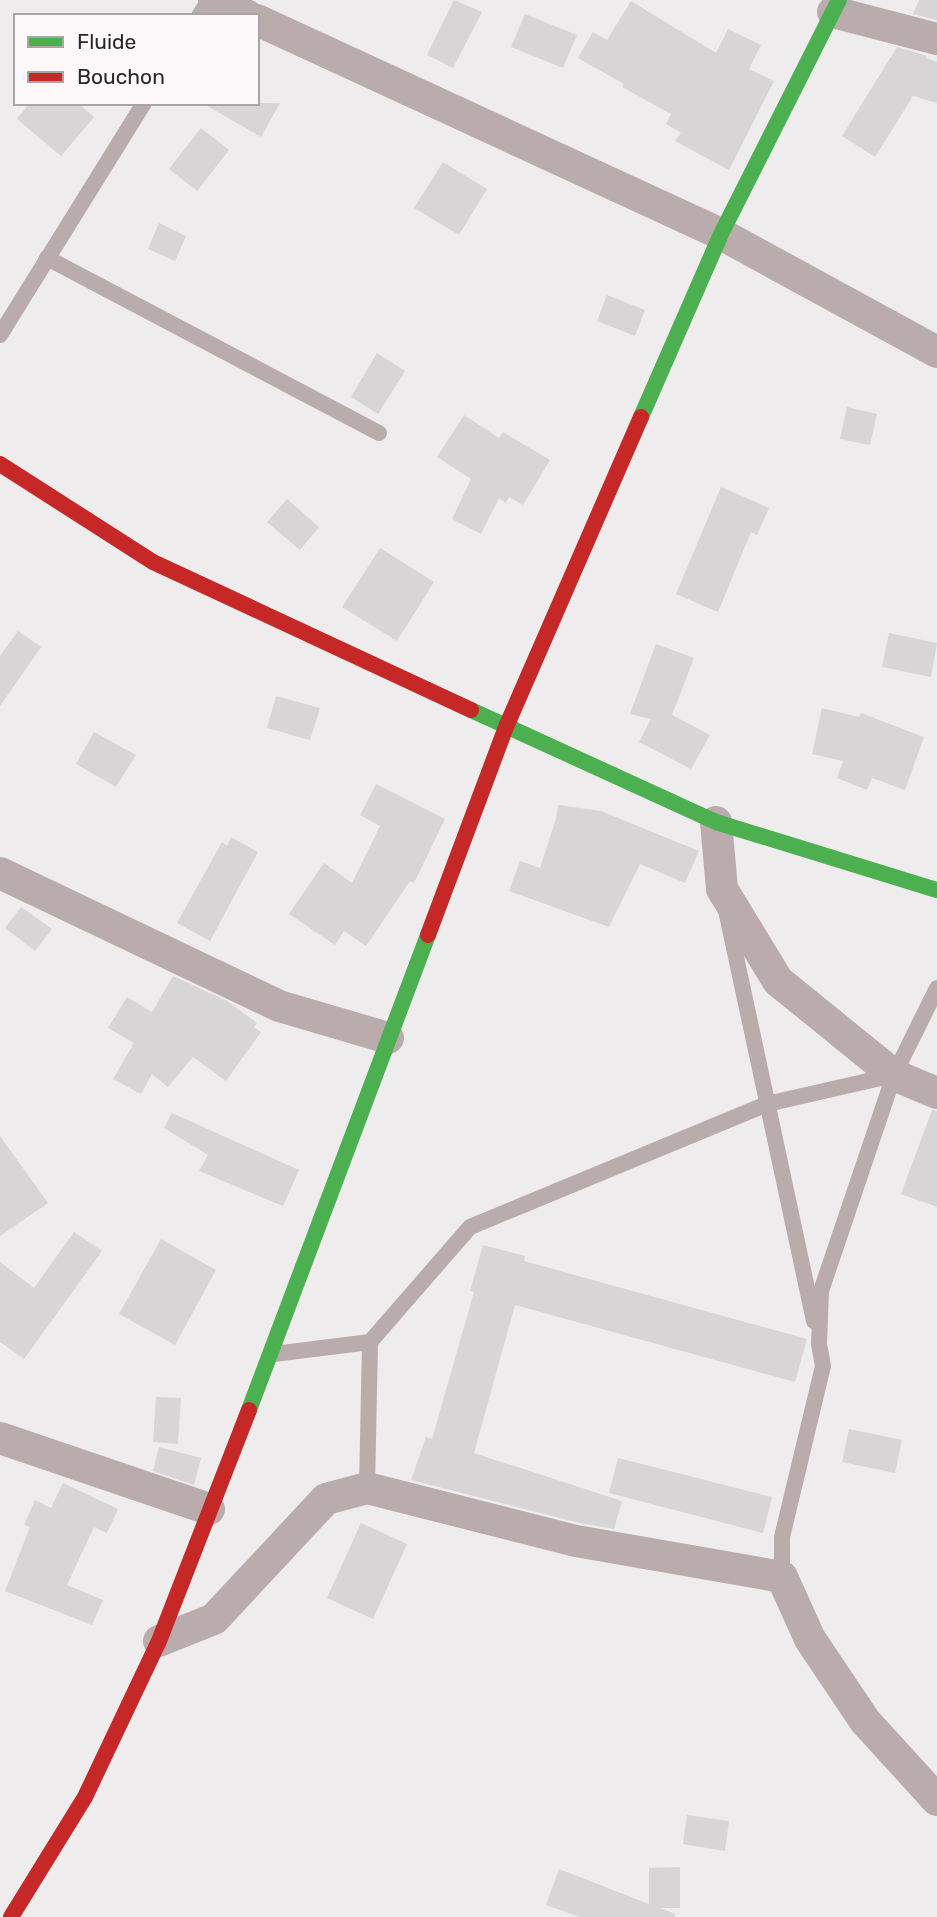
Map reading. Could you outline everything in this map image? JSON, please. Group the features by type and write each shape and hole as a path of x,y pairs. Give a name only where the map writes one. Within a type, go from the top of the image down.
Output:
{"street":[{"path":"211,0 243,14"},
{"path":"11,1917 85,1797 159,1641 271,1354 506,727 721,234 836,6 937,39"},
{"path":"259,21 721,234 937,352"},
{"path":"0,464 153,562 506,727 716,822 937,890"},
{"path":"716,822 722,889 778,981 894,1075 937,1093"},
{"path":"0,873 279,1006 388,1038"},
{"path":"0,1438 209,1509"},
{"path":"159,1641 214,1619 326,1499 367,1488 576,1541 782,1577 810,1639 865,1721 937,1800"}],"lane":[{"path":"0,335 143,105"},
{"path":"47,258 379,433"},
{"path":"722,889 823,1366 782,1536 782,1577"},
{"path":"819,1343 821,1291 894,1075 937,988"},
{"path":"367,1488 370,1342 470,1227 767,1104 894,1075"},
{"path":"271,1354 370,1342"}],"building":[{"path":"454,0 482,12 453,68 427,55"},
{"path":"919,0 937,0 937,20 913,14"},
{"path":"631,1 716,53 728,29 761,45 749,69 774,81 729,170 675,141 681,133 666,124 671,114 622,87 624,84 578,58 593,32 607,40"},
{"path":"525,14 577,35 563,68 511,47"},
{"path":"897,47 927,56 926,58 937,62 937,103 913,96 875,157 842,136"},
{"path":"280,103 261,137 205,105"},
{"path":"28,105 80,105 94,117 61,156 17,119"},
{"path":"201,128 229,150 197,191 169,169"},
{"path":"443,162 487,189 459,235 414,208"},
{"path":"159,223 186,236 175,261 148,249"},
{"path":"607,295 645,310 635,336 597,321"},
{"path":"377,353 405,371 378,414 351,397"},
{"path":"847,407 877,414 870,445 840,439"},
{"path":"464,415 499,438 503,432 550,460 523,505 509,497 506,503 499,498 481,534 452,519 471,479 437,457"},
{"path":"721,487 769,508 757,535 751,532 718,612 676,594"},
{"path":"287,499 319,527 300,550 267,522"},
{"path":"380,548 434,582 397,641 342,607"},
{"path":"18,631 41,647 0,706 0,656"},
{"path":"889,633 937,643 931,677 882,667"},
{"path":"656,644 694,658 672,715 710,735 691,769 639,742 651,719 630,714"},
{"path":"276,696 320,708 310,740 267,728"},
{"path":"822,708 859,717 861,713 924,737 905,790 872,778 867,790 837,778 843,761 812,754"},
{"path":"94,732 136,755 116,787 76,764"},
{"path":"376,784 445,819 414,883 410,881 366,946 344,931 335,945 289,914 324,863 352,883 380,826 360,815"},
{"path":"558,805 601,811 699,851 685,883 640,864 609,927 509,891 520,861 540,868"},
{"path":"231,837 258,852 210,941 177,923 222,842 227,846"},
{"path":"21,907 52,929 35,951 5,928"},
{"path":"173,976 227,1001 257,1023 254,1027 261,1032 226,1081 193,1057 168,1087 152,1074 141,1094 113,1079 134,1043 108,1028 127,997 152,1012"},
{"path":"932,1110 937,1111 937,1207 901,1194"},
{"path":"172,1113 299,1170 283,1206 199,1171 208,1155 164,1128"},
{"path":"0,1136 48,1203 0,1236"},
{"path":"74,1232 102,1251 24,1359 0,1342 0,1262 34,1288"},
{"path":"161,1239 216,1270 175,1345 119,1314"},
{"path":"483,1245 525,1256 524,1261 807,1339 795,1382 515,1305 474,1453 622,1501 614,1529 580,1523 411,1480 426,1437 432,1439 474,1292 470,1291"},
{"path":"156,1397 181,1398 178,1444 153,1442"},
{"path":"849,1429 902,1440 895,1473 842,1462"},
{"path":"159,1447 201,1458 194,1485 153,1471"},
{"path":"618,1458 772,1497 763,1533 609,1493"},
{"path":"63,1483 118,1509 107,1533 94,1527 67,1585 103,1600 92,1625 5,1591 30,1527 24,1525 35,1500 51,1508"},
{"path":"361,1523 407,1544 373,1619 327,1598"},
{"path":"687,1815 729,1821 725,1851 683,1844"},
{"path":"680,1867 680,1908 661,1908 675,1914 675,1917 580,1917 546,1905 559,1869 649,1904 649,1868"}],"traffic: fast":[{"path":"641,417 721,234 839,0"},
{"path":"471,710 716,822 937,890"},
{"path":"249,1410 428,935"}],"traffic: jam":[{"path":"428,935 506,727 641,417"},
{"path":"0,464 153,562 471,710"},
{"path":"11,1917 85,1797 159,1641 249,1410"}]}
